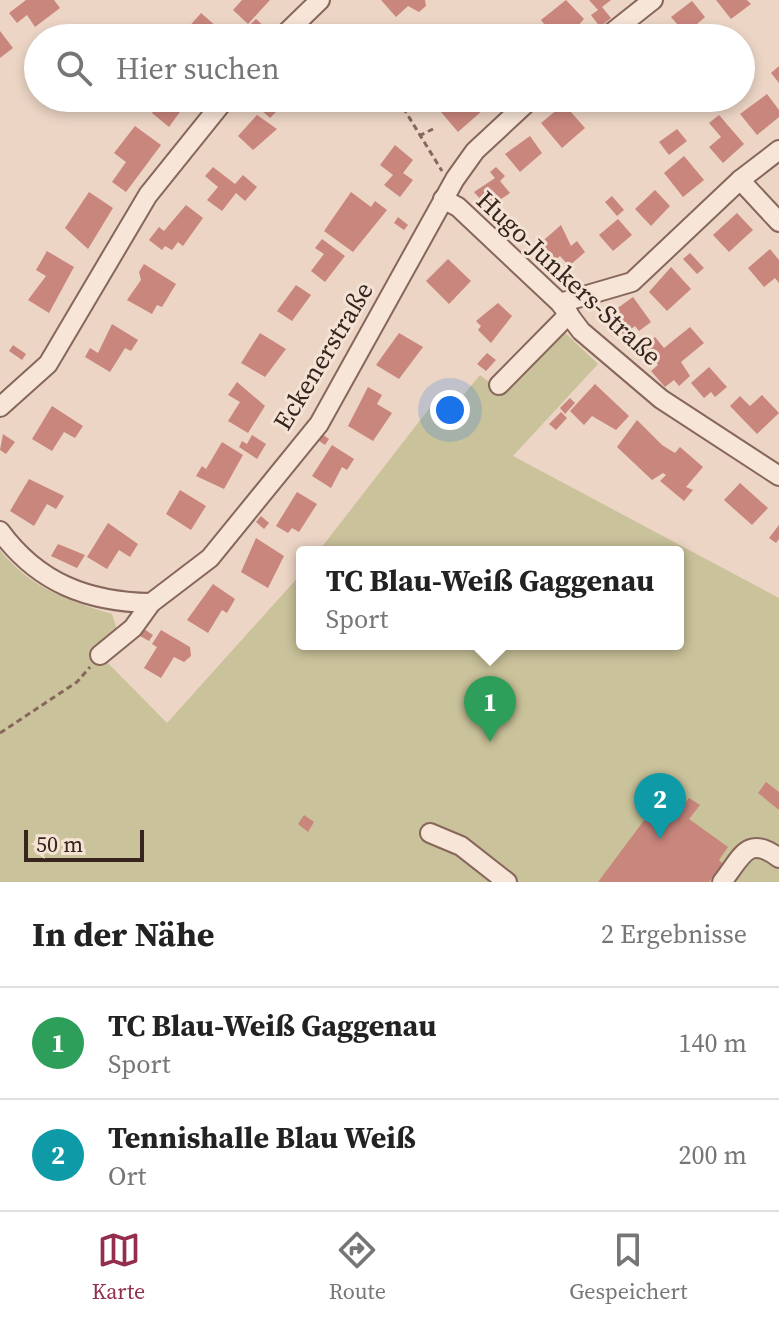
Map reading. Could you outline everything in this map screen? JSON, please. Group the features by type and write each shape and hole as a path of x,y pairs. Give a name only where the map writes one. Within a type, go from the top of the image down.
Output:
{"street":[{"path":"295,24 320,0"},
{"path":"623,24 653,0"},
{"path":"0,407 48,364 148,195 215,112"},
{"name":"Eckenerstraße","path":"100,655 133,628 151,603 210,558 319,424 455,179 475,151 517,112"},
{"path":"499,385 564,309 632,282 740,180 779,150"},
{"path":"740,180 779,222"},
{"name":"Hugo-Junkers-Straße","path":"443,199 458,207 564,309 581,331 661,399 779,476"},
{"path":"0,531 16,553 51,578 88,597 151,603"},
{"path":"430,833 461,846 507,882"},
{"path":"722,882 748,849 755,846 763,846 779,858"}],"path":[{"path":"406,112 444,174 455,179"},
{"path":"419,136 433,129"},
{"path":"0,733 77,682 100,655"}],"shaded area":[{"path":"557,325 598,364 513,456 682,546 323,546 435,401 457,416 451,410 480,375 499,390"},
{"path":"684,547 779,598 779,882 0,882 0,550 24,574 50,591 112,614 117,630 96,651 167,723 296,580 296,650 684,650"}],"building":[{"path":"26,0 54,0 60,8 39,24 33,24 27,15 17,23 9,13"},
{"path":"242,0 270,0 248,24 233,10"},
{"path":"381,0 425,0 426,6 419,12 408,6 396,17"},
{"path":"566,0 584,19 580,24 544,24 541,20"},
{"path":"589,0 611,0 602,7 611,18 604,24 598,24 591,15 598,10"},
{"path":"716,0 747,0 751,4 731,19"},
{"path":"692,1 705,17 697,24 677,24 671,17"},
{"path":"201,13 214,24 191,24"},
{"path":"0,31 13,48 0,58"},
{"path":"779,66 779,83 771,73"},
{"path":"767,94 779,110 779,117 757,135 740,114 755,112 755,103"},
{"path":"153,112 180,112 169,127"},
{"path":"441,112 481,112 458,132"},
{"path":"554,112 571,112 585,128 562,148 541,123"},
{"path":"257,115 277,129 253,150 238,136"},
{"path":"719,115 744,144 723,163 709,147 721,137 709,123"},
{"path":"135,126 161,145 126,192 112,182 126,162 114,153"},
{"path":"677,129 687,141 669,155 659,142"},
{"path":"530,136 542,153 520,172 505,154"},
{"path":"395,145 413,160 403,173 413,180 400,197 384,185 393,175 380,165"},
{"path":"684,156 704,180 683,197 664,173"},
{"path":"213,167 235,184 243,175 257,187 245,201 236,193 222,211 207,200 218,187 205,176"},
{"path":"496,167 505,176 500,181 510,193 488,208 474,192 495,178 490,172"},
{"path":"655,190 670,206 651,226 635,209"},
{"path":"89,192 113,208 88,249 65,228"},
{"path":"351,192 371,207 375,201 387,210 353,252 324,231"},
{"path":"612,196 624,210 617,216 605,202"},
{"path":"186,205 203,218 183,246 178,242 172,250 165,246 162,250 149,240 159,227 164,231"},
{"path":"737,213 753,230 729,252 713,235"},
{"path":"398,217 408,225 404,230 394,223"},
{"path":"618,219 632,235 613,251 599,235"},
{"path":"561,225 571,246 577,241 585,252 569,266 560,256 551,263 537,246"},
{"path":"322,239 345,256 325,282 311,271 324,254 315,248"},
{"path":"770,249 779,260 779,283 775,278 764,287 748,268"},
{"path":"47,251 74,267 49,313 28,300 46,276 36,270"},
{"path":"690,253 704,268 697,274 683,259"},
{"path":"448,259 471,281 449,304 426,281"},
{"path":"144,264 176,284 162,307 157,305 152,314 127,300 141,280 139,272"},
{"path":"671,267 691,289 667,311 649,292"},
{"path":"296,285 311,295 292,321 277,311"},
{"path":"633,297 651,322 639,331 635,326 623,335 608,315"},
{"path":"498,303 512,316 491,343 478,330 481,326 476,321"},
{"path":"345,310 354,316 350,321 341,315"},
{"path":"112,324 138,340 131,351 125,348 110,372 85,357 90,348 98,353"},
{"path":"690,327 704,343 681,362 690,376 679,386 674,380 665,387 651,371 658,365 644,346 655,337 664,348"},
{"path":"260,333 286,349 265,377 241,363"},
{"path":"399,333 423,347 399,379 376,365"},
{"path":"13,345 26,354 22,360 9,351"},
{"path":"487,353 496,360 486,371 477,364"},
{"path":"709,367 727,387 715,397 711,392 704,398 691,383"},
{"path":"237,382 265,406 248,433 228,421 240,402 228,395"},
{"path":"595,384 629,416 616,430 592,416 584,425 570,411"},
{"path":"368,387 382,395 377,404 392,413 373,441 348,426"},
{"path":"762,395 779,413 757,434 730,406 740,396 750,406"},
{"path":"570,398 575,403 565,414 560,408"},
{"path":"52,406 83,426 75,438 64,432 52,451 32,439"},
{"path":"561,412 567,418 556,430 549,424"},
{"path":"637,420 662,445 675,453 680,447 703,467 686,487 693,490 684,501 660,481 666,475 663,473 652,480 617,447"},
{"path":"319,432 329,439 325,445 315,438"},
{"path":"3,434 15,442 6,454 0,450"},
{"path":"252,435 266,444 257,459 239,447 242,441 247,444"},
{"path":"222,442 243,455 224,489 196,476 202,466 206,469"},
{"path":"332,445 354,459 347,470 342,467 331,488 312,476"},
{"path":"29,479 64,496 56,509 47,504 34,526 10,511"},
{"path":"740,483 768,508 752,525 724,500"},
{"path":"180,490 206,506 191,530 166,514"},
{"path":"297,492 317,504 299,532 292,528 288,533 276,526"},
{"path":"261,516 269,523 264,529 256,522"},
{"path":"108,523 138,544 130,557 119,550 107,569 87,557"},
{"path":"779,525 779,539 776,543 769,538"},
{"path":"256,538 284,556 268,588 241,572"},
{"path":"58,544 85,555 77,568 51,556"},
{"path":"213,584 235,599 227,613 222,610 208,633 187,620"},
{"path":"144,629 153,635 149,641 140,636"},
{"path":"161,630 190,647 191,656 184,662 174,657 161,678 144,668 157,647 152,644"},
{"path":"659,778 684,796 682,799 686,802 689,798 700,805 689,819 728,847 719,860 723,864 709,882 598,882 651,811 661,815 637,797 646,785 651,789"},
{"path":"766,782 779,792 779,810 758,793"},
{"path":"304,815 314,822 308,832 298,824"}],"place":[{"name":"TC Blau-Weiß Gaggenau","path":"490,742"},
{"name":"Tennishalle Blau Weiß","path":"660,839"}]}
